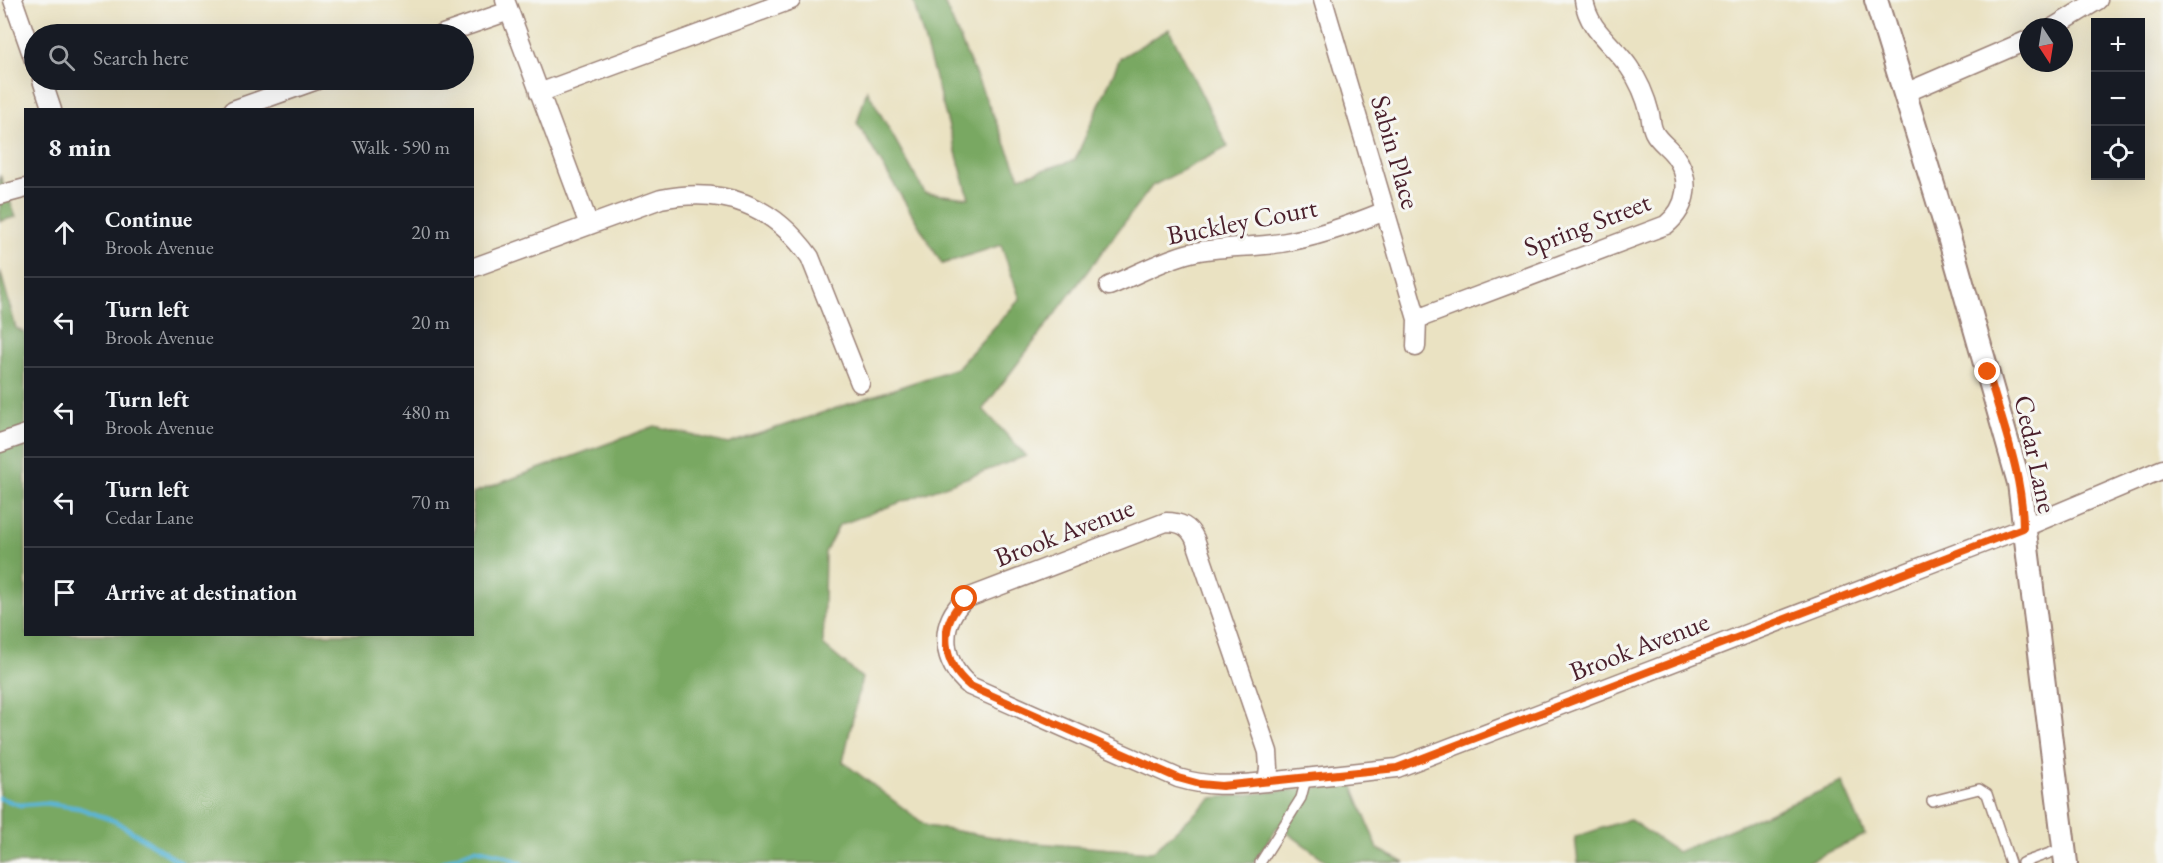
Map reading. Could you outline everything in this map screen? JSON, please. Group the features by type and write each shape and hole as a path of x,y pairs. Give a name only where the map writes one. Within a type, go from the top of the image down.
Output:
{"street":[{"path":"13,0 24,31"},
{"path":"539,93 791,0"},
{"name":"Sabin Place","path":"1323,0 1417,318"},
{"name":"Spring Street","path":"1417,318 1666,225 1682,208 1685,196 1682,166 1653,131 1641,89 1625,62 1591,23 1584,0"},
{"name":"Cedar Lane","path":"1876,0 1950,237 2016,472 2023,507 2023,528 2029,559 2065,856"},
{"path":"2069,18 2098,0"},
{"path":"464,24 507,5 589,225"},
{"path":"1905,93 2019,44"},
{"path":"45,90 51,108"},
{"path":"239,108 289,90"},
{"path":"0,195 24,189"},
{"path":"474,267 662,199 707,194 728,197 766,213 799,241 810,257 860,382"},
{"name":"Buckley Court","path":"1109,286 1168,260 1188,254 1315,236 1385,211"},
{"path":"1416,347 1417,318"},
{"path":"0,443 24,435"},
{"name":"Brook Avenue","path":"1267,782 1268,752 1196,539 1186,526 1176,522 1166,522 972,596 955,609 948,620 946,633 950,661 960,678 970,686 1178,778 1200,784 1222,786 1306,779 1397,768 2023,528 2163,469"}],"lane":[{"path":"1260,863 1301,798 1306,779"},
{"path":"1932,801 1979,789 1987,794 2010,863"},
{"path":"2022,863 2065,856"}],"green space":[{"path":"913,0 943,0 1020,177 1075,160 1120,58 1169,29 1228,147 1152,186 983,409 1026,456 839,525 825,552 823,645 862,678 843,762 927,826 1023,842 1152,852 1212,798 1352,784 1378,849 1405,863 1329,863 1278,826 1253,863 0,863 0,270 16,328 24,332 24,636 474,636 474,493 655,426 728,444 957,368 1020,299 1001,245 942,264 857,123 867,90 925,193 969,198"},
{"path":"0,175 16,217 0,221"},
{"path":"1842,782 1865,835 1805,863 1578,863 1575,837 1629,819 1677,852"}],"waterway":[{"path":"0,798 20,805 45,803 79,808 117,822 181,863"},
{"path":"440,863 476,849 499,854 521,863"}],"route":[{"path":"965,599 948,620 946,633 950,661 960,678 970,686 1178,778 1200,784 1222,786 1397,768 2023,528 2023,507 2019,483 1988,372"}]}
